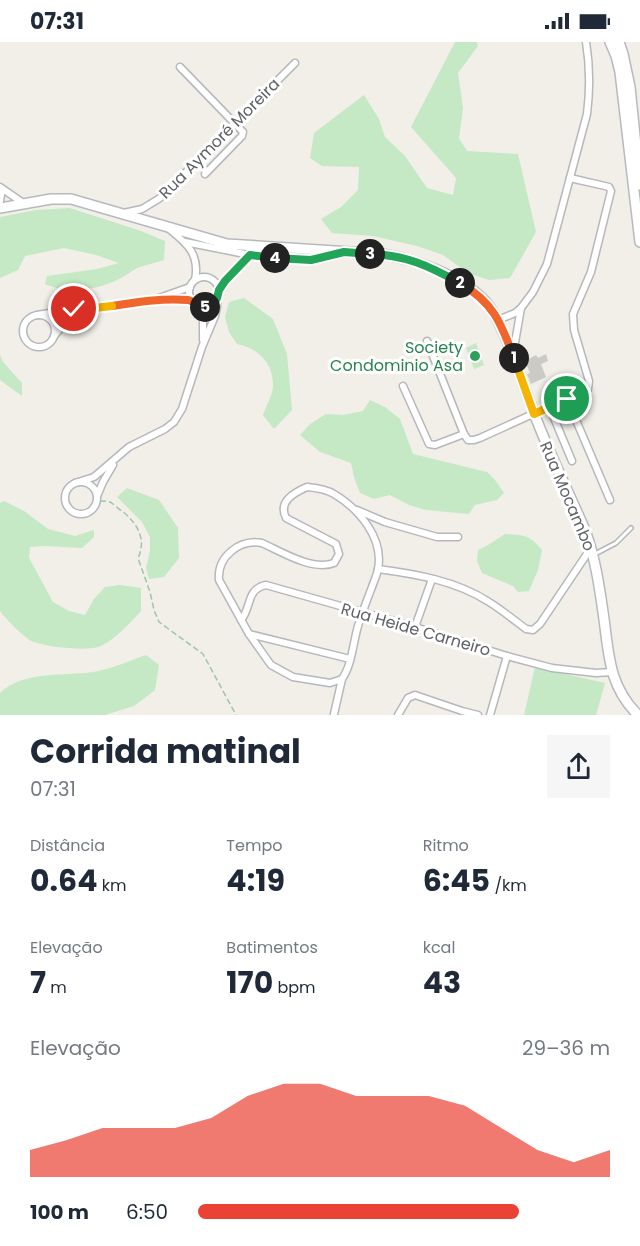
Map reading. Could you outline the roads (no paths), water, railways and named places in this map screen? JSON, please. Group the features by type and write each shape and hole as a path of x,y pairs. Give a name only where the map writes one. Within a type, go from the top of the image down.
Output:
{"main road":[{"path":"610,42 620,72 640,242"},
{"path":"619,42 630,87 640,185"},
{"path":"1,204 61,198 120,214"},
{"name":"Rua Mocambo","path":"120,214 228,244 399,257 420,263 469,289 485,301 498,320 513,354 534,414 592,551 601,594 612,672 623,697 638,715"}],"street":[{"path":"498,320 521,308 533,292 548,264 587,114 589,66 586,42"},
{"name":"Rua Aymoré Moreira","path":"120,214 142,209 160,198 295,63"},
{"path":"180,67 243,132 242,136 205,174"},
{"path":"427,341 465,435 472,440 588,389 589,381 573,321 576,305 591,272 610,189 570,178"},
{"path":"1,188 23,203"},
{"path":"1,188 1,204"},
{"path":"156,300 190,287 195,280 197,270 196,261 185,242 168,228"},
{"path":"185,242 250,255 311,260 344,252"},
{"path":"118,457 103,482 93,509 84,514 70,510 65,501 65,495 75,483 94,477 129,447 174,422 182,408 215,316 219,290 250,255"},
{"path":"195,280 207,278 215,282 219,290"},
{"path":"190,287 190,296 199,306 204,330 202,347"},
{"path":"199,306 208,306 217,298"},
{"path":"85,309 69,318 48,345 32,346 25,339 22,329 32,316 62,311 156,300 192,300"},
{"path":"513,354 521,308"},
{"path":"37,315 43,315 51,321 54,326 54,336"},
{"path":"403,386 429,444 435,445 465,435"},
{"path":"567,399 610,500"},
{"path":"549,406 572,461"},
{"path":"75,483 86,483 91,486 96,500"},
{"path":"334,714 362,613 378,569 378,553 373,533 351,507 333,493 307,487 292,495 285,502 286,518 331,540 339,550 339,558 330,564 320,565 300,560 255,542 246,543 231,551 223,560 219,568 219,580 249,634 271,665 293,677 330,683 342,679"},
{"path":"351,507 385,522 437,537 458,537"},
{"path":"378,569 410,573 474,594 526,629 533,630 540,624 592,551"},
{"path":"415,627 432,579"},
{"name":"Rua Heide Carneiro","path":"241,620 254,591 259,586 266,585 415,627 507,656 562,669 596,673 612,672"},
{"path":"249,634 350,659"},
{"path":"488,715 507,656"},
{"path":"398,715 408,698 415,695 461,713 478,715"}],"lane":[{"path":"592,551 616,543 631,528"}],"place":[{"name":"Society Condominio Asa","path":"475,356"}]}
